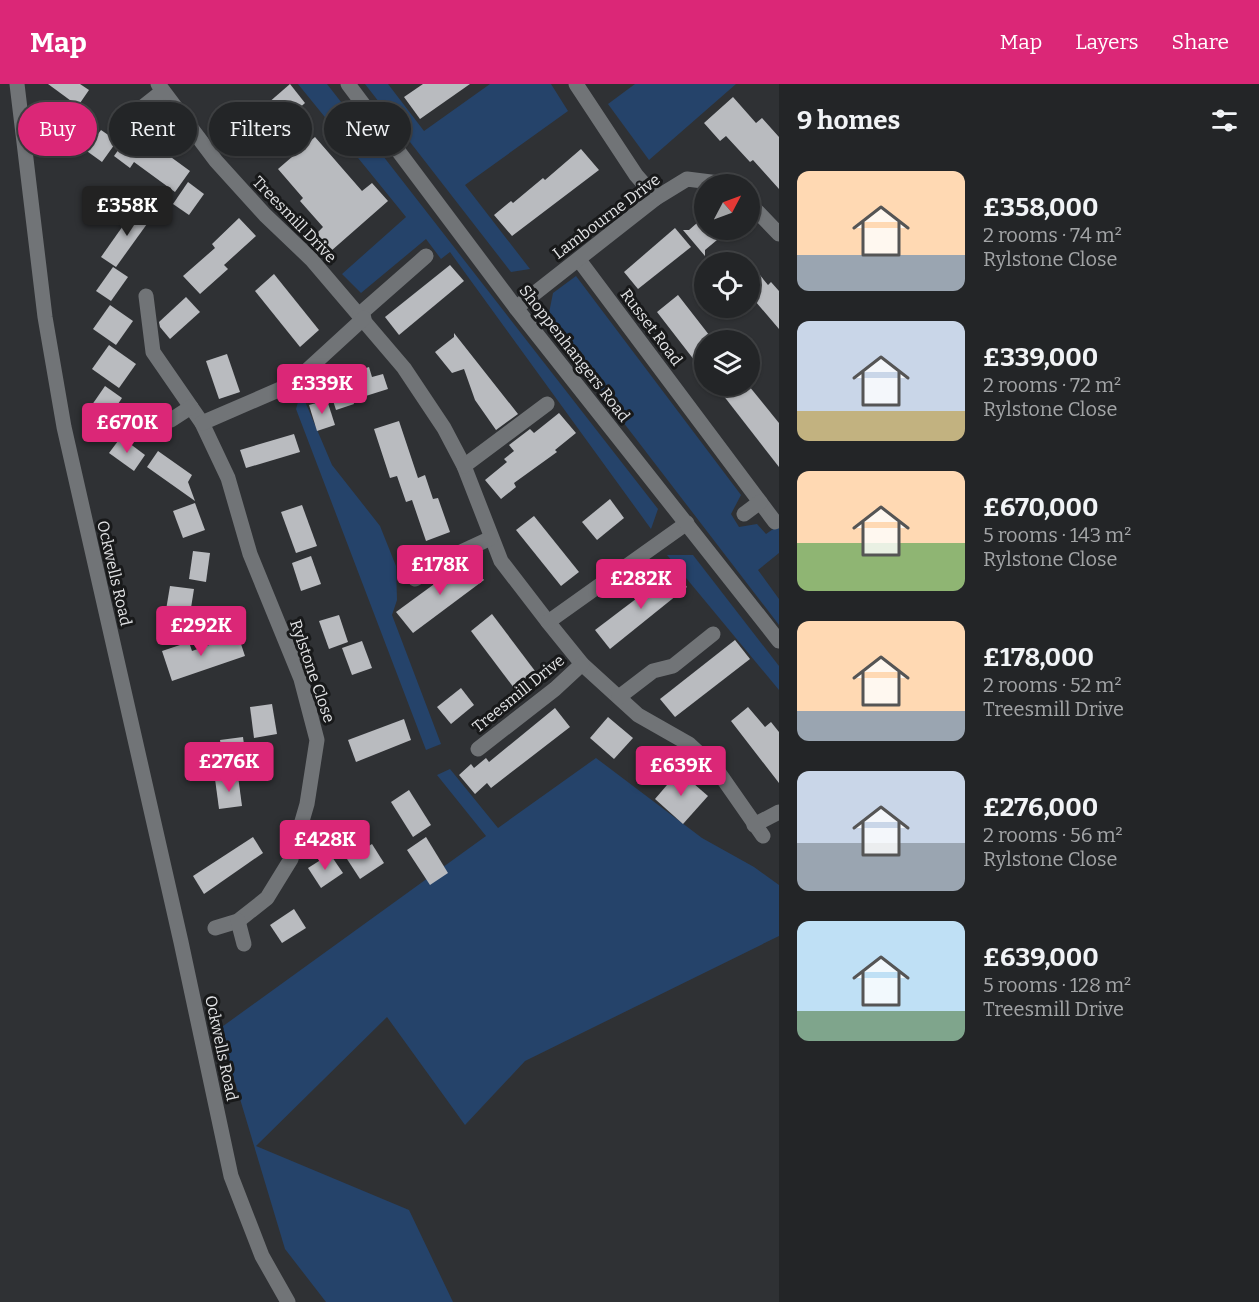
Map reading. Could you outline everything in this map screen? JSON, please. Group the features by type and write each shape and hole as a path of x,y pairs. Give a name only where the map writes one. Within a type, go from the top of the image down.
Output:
{"street":[{"name":"Ockwells Road","path":"17,84 45,317 66,439 181,942 231,1176 262,1256 288,1302"},
{"name":"Shoppenhangers Road","path":"348,84 516,308 779,641"},
{"path":"576,84 636,175 656,198"},
{"name":"Treesmill Drive","path":"146,102 160,87 216,160 362,316 404,368 444,428 464,466 501,561 582,664 638,715 689,744 717,770 758,831 779,812"},
{"name":"Lambourne Drive","path":"516,308 656,198 687,179 694,180"},
{"path":"760,214 779,234"},
{"path":"202,423 292,384 426,256"},
{"name":"Russet Road","path":"579,260 775,522"},
{"name":"Rylstone Close","path":"146,296 153,352 202,423 228,478 250,554 300,679 317,740 307,804 291,859 267,898 238,921 215,928"},
{"path":"464,466 547,404"},
{"path":"171,420 191,407"},
{"path":"744,514 760,502"},
{"path":"548,622 687,523"},
{"path":"415,579 463,551 491,538"},
{"path":"619,697 653,671 673,666 713,634"},
{"name":"Treesmill Drive","path":"478,749 555,689 582,664"},
{"path":"238,921 244,944"}],"shaded area":[{"path":"298,84 327,84 341,102 324,102 324,116"},
{"path":"365,84 388,84 402,102 379,102"},
{"path":"490,84 551,84 568,111 465,185 530,269 511,272 411,143 411,114 424,131"},
{"path":"635,84 736,84 649,160 608,104"},
{"path":"356,156 383,156 658,509 651,529 450,252 441,259 426,239 361,293 342,274 406,217"},
{"path":"576,276 741,495 731,514 739,527 757,524 766,534 779,525 779,553 758,570 779,599 779,625 547,323 553,293"},
{"path":"301,392 332,465 380,526 396,566 397,600 392,615 441,744 426,750 296,409"},
{"path":"667,555 693,555 779,666 779,690"},
{"path":"596,758 702,838 754,867 779,885 779,936 525,1061 465,1125 387,1017 256,1146 409,1210 453,1302 326,1302 285,1249 219,1029 486,836 437,775 450,769 498,828"}],"building":[{"path":"48,84 80,84 89,90 81,102 73,102"},
{"path":"290,84 304,102 269,102"},
{"path":"423,84 470,84 420,119 411,107 411,102 408,102 404,97"},
{"path":"733,97 756,123 762,118 779,137 779,189 753,160 750,162 726,136 720,141 704,123"},
{"path":"101,130 109,136 109,152 102,162 94,156 97,156 97,133"},
{"path":"315,137 324,147 324,156 332,156 362,191 372,183 388,201 331,251 316,234 323,227 300,201 303,198 278,169 293,156 312,156 312,140"},
{"path":"581,149 599,170 512,236 494,215 511,201 513,203 543,178 545,180"},
{"path":"114,156 169,156 190,171 175,192 134,162 130,168"},
{"path":"188,182 204,194 189,215 173,204"},
{"path":"137,206 152,217 116,267 101,257"},
{"path":"239,218 256,236 224,265 228,269 200,294 183,276 215,248 212,244"},
{"path":"694,226 694,240 717,240 705,252 702,252 683,230 689,230"},
{"path":"675,228 691,247 638,289 624,272"},
{"path":"450,265 464,281 399,335 385,317"},
{"path":"113,267 128,277 111,301 96,291"},
{"path":"274,274 319,330 300,347 255,291"},
{"path":"760,275 768,285 771,282 779,291 779,329 760,307"},
{"path":"678,295 705,330 694,330 694,360 657,312"},
{"path":"186,297 200,312 170,339 160,327 159,322"},
{"path":"110,305 133,321 116,345 93,329"},
{"path":"454,333 518,414 496,430 475,400 464,369 452,373 435,352 454,337"},
{"path":"109,345 136,364 119,388 92,369"},
{"path":"227,354 240,392 219,399 206,361"},
{"path":"369,367 372,377 383,374 388,389 353,400 354,404 336,410 328,385 352,377 351,373"},
{"path":"105,386 122,398 102,428 85,415"},
{"path":"724,396 757,396 779,423 779,467"},
{"path":"327,400 335,425 317,431 309,405"},
{"path":"559,413 576,433 555,450 557,452 514,483 516,487 501,499 485,480 507,462 504,459 514,451 509,445 530,429 534,433"},
{"path":"399,421 418,478 425,475 433,499 438,498 450,532 426,541 412,500 406,502 397,476 390,478 374,429"},
{"path":"294,434 300,452 246,468 240,450"},
{"path":"121,437 145,455 134,471 109,453"},
{"path":"158,451 192,475 188,482 195,501 147,467"},
{"path":"610,499 624,518 597,540 582,522"},
{"path":"195,503 205,530 183,538 173,511"},
{"path":"302,505 317,546 296,553 281,512"},
{"path":"534,516 579,572 561,586 516,530"},
{"path":"193,551 210,553 206,582 189,579"},
{"path":"311,556 321,584 301,591 292,563"},
{"path":"467,560 484,580 413,633 396,612"},
{"path":"674,570 687,587 610,649 595,630"},
{"path":"170,586 194,589 190,614 166,610"},
{"path":"492,614 535,671 514,688 471,631"},
{"path":"339,615 348,642 329,649 319,621"},
{"path":"238,635 245,656 172,681 162,651 189,642 192,651"},
{"path":"735,640 750,659 675,717 660,699"},
{"path":"362,641 372,668 352,675 342,648"},
{"path":"461,688 474,705 451,724 437,707"},
{"path":"272,704 277,734 254,738 250,707"},
{"path":"748,707 765,727 771,722 779,732 779,783 731,721"},
{"path":"555,708 570,727 491,788 487,783 475,794 459,775 471,764 474,768 486,758 489,762"},
{"path":"608,717 633,738 614,759 590,738"},
{"path":"404,719 411,740 356,762 348,740"},
{"path":"243,737 247,767 225,771 220,740"},
{"path":"679,771 708,796 683,824 655,799"},
{"path":"238,776 242,806 219,809 215,779"},
{"path":"409,790 431,825 413,837 391,802"},
{"path":"253,837 263,853 204,894 193,876"},
{"path":"426,837 448,873 430,885 407,850"},
{"path":"372,844 384,863 360,879 347,859"},
{"path":"330,854 343,873 321,888 308,868"},
{"path":"294,909 306,928 282,943 270,925"}]}
